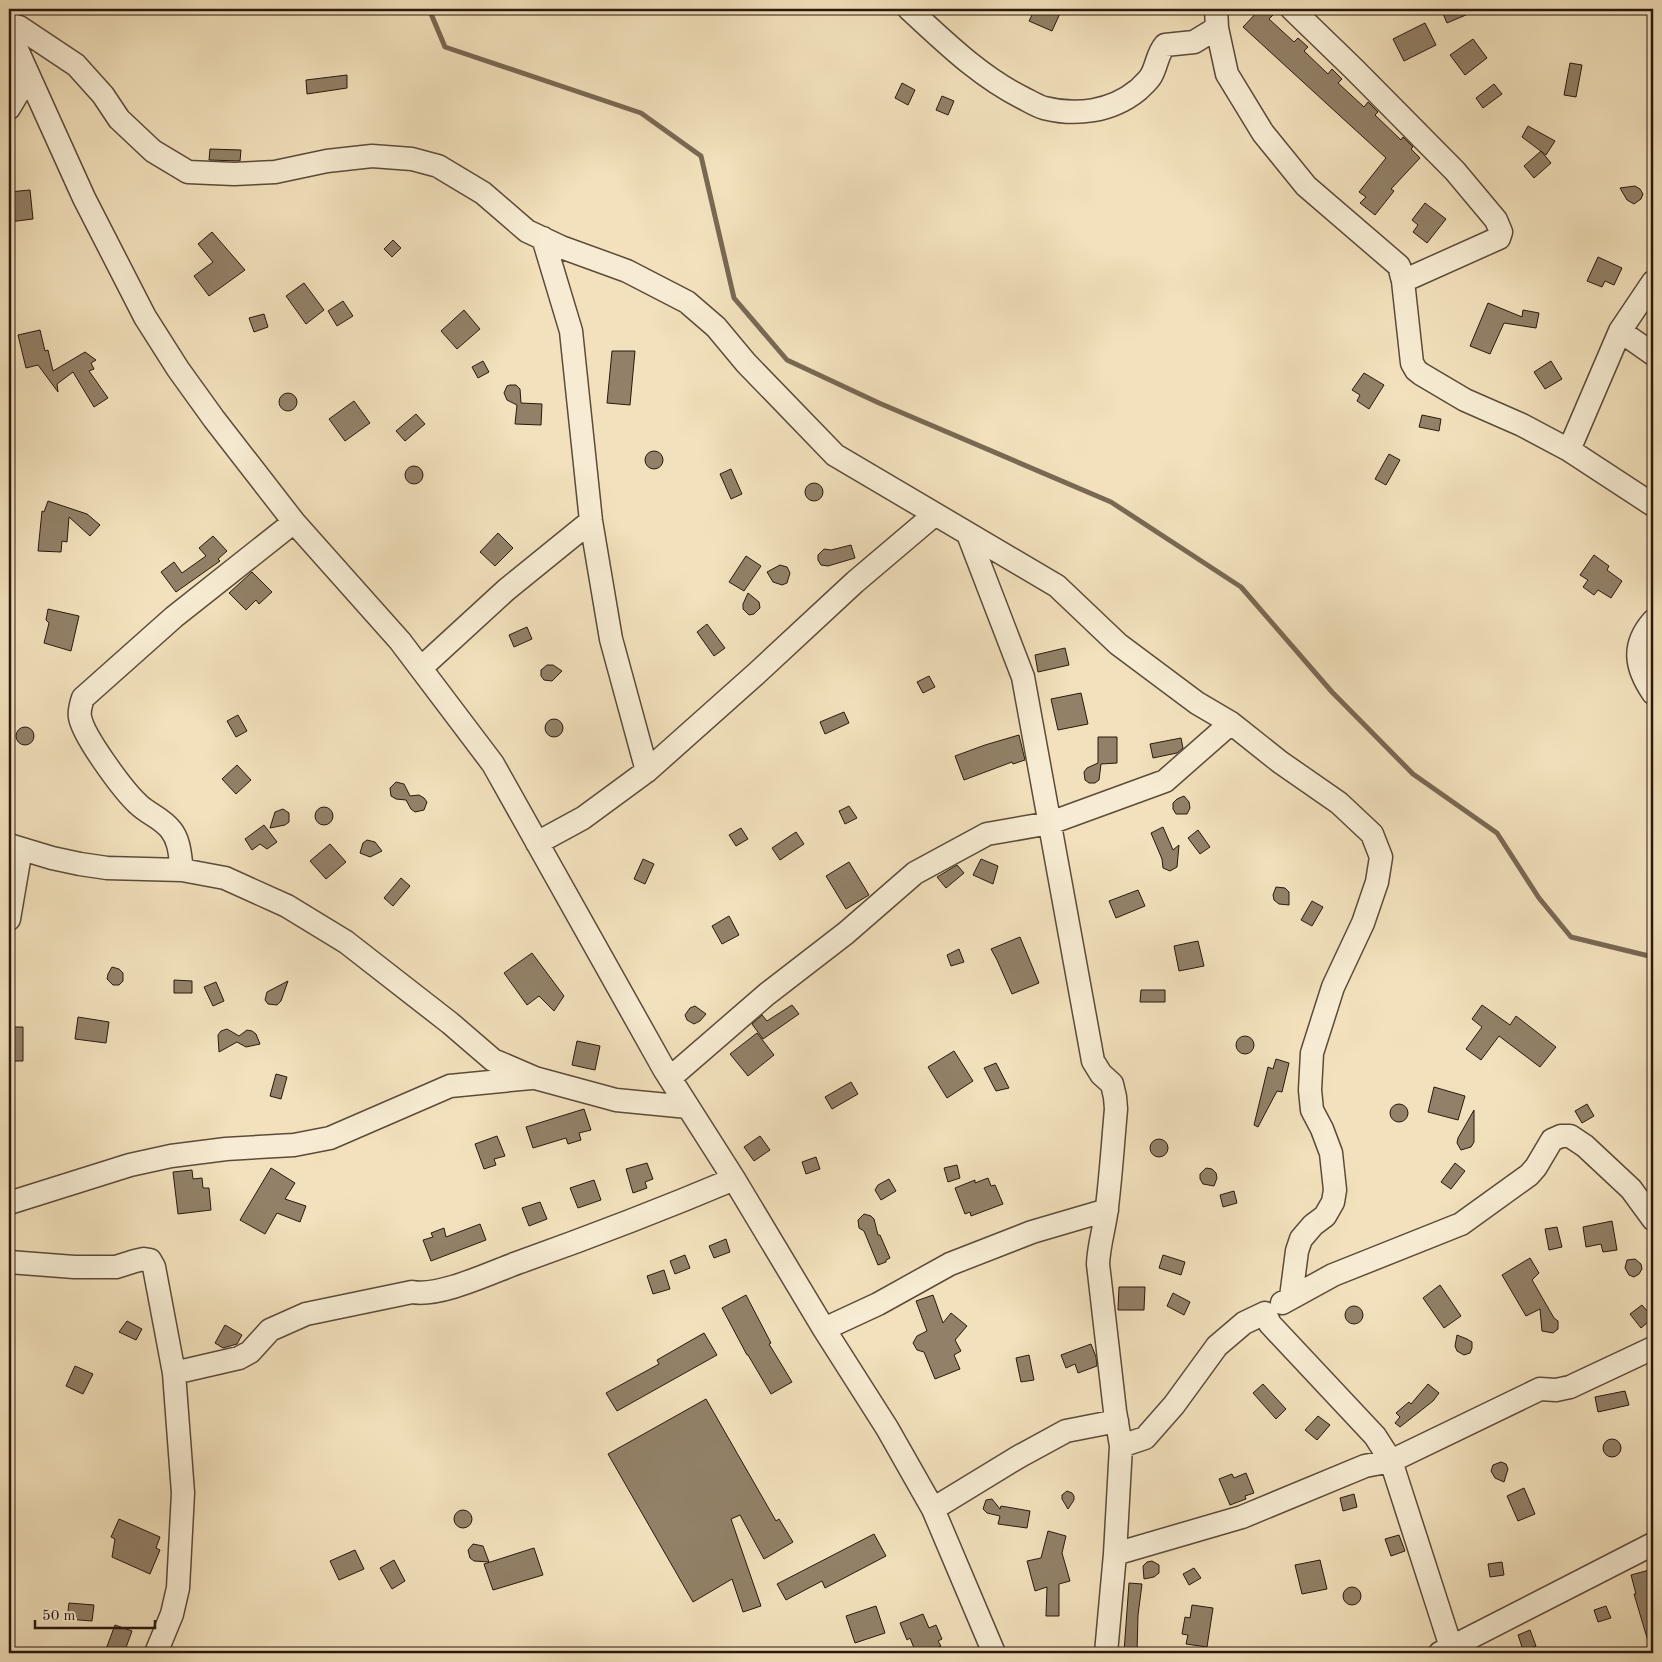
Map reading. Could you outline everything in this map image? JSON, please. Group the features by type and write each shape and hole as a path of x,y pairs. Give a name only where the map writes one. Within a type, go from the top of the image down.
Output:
{"street":[{"path":"909,9 962,58 1004,88 1042,108 1081,113 1102,109 1124,99 1137,90 1151,78 1160,50 1165,45 1194,42 1217,18"},
{"path":"1292,9 1448,164 1496,220 1500,232 1499,238 1403,282"},
{"path":"1217,18 1227,74 1263,133 1306,186 1399,266 1403,282 1412,363 1416,370 1465,400 1522,425 1569,450 1653,505"},
{"path":"9,24 19,27 76,65 103,95 119,119 153,151 188,172 234,174 275,172 327,161 372,156 412,159 438,166 483,193 527,230 561,247 628,271 687,302 716,327 746,363 835,455 1057,586 1118,644 1197,703 1231,724 1280,762 1339,803 1372,834 1382,856 1374,890 1363,923 1333,987 1312,1053 1310,1090 1312,1110 1331,1153 1335,1190 1333,1202 1325,1216 1313,1225 1301,1240 1297,1251 1291,1297"},
{"path":"9,32 84,198 146,317 178,369 214,419 294,522 400,641 493,764 670,1078 887,1428 933,1509 994,1653"},
{"path":"9,108 27,72"},
{"path":"544,238 571,331 591,521 611,638 647,771"},
{"path":"1569,450 1620,332 1653,282"},
{"path":"1620,332 1653,354"},
{"path":"537,842 583,818 647,771 855,582 934,515"},
{"path":"421,668 506,590 591,521"},
{"path":"182,870 179,845 172,831 161,820 138,804 122,788 91,741 80,718 82,698 174,617 294,522"},
{"path":"968,534 1023,677 1092,1061 1101,1074 1112,1084 1115,1097 1116,1109 1107,1210 1098,1246 1098,1264 1121,1446 1115,1554 1106,1653"},
{"path":"1653,622 1647,628 1640,644 1638,661 1644,680 1653,693"},
{"path":"670,1078 767,994 846,934 915,874 987,834 1050,823 1165,781 1231,724"},
{"path":"9,919 15,847 52,858 98,867 182,870 225,878 287,906 346,942 450,1023 493,1060 535,1078 616,1100 688,1107"},
{"path":"9,1203 130,1165 171,1156 226,1149 294,1145 330,1138 450,1086 535,1078"},
{"path":"1121,1446 1145,1438 1174,1405 1217,1346 1244,1324 1333,1275 1460,1224 1529,1175 1552,1140 1561,1136 1570,1136 1585,1146 1631,1189 1653,1218"},
{"path":"174,1373 239,1358 250,1352 270,1330 306,1314 412,1292 430,1293 467,1282 659,1210 734,1179"},
{"path":"824,1329 878,1304 950,1264 1032,1232 1107,1210"},
{"path":"9,1262 74,1267 116,1267 144,1259 150,1260 154,1267 174,1373 184,1493 178,1588 172,1614 156,1653"},
{"path":"1265,1313 1270,1324 1375,1436 1391,1461 1443,1652 1653,1544"},
{"path":"1115,1554 1242,1517 1365,1466 1391,1461 1540,1389 1556,1390 1570,1387 1653,1348"},
{"path":"933,1509 1020,1456 1066,1431 1117,1422"}],"building":[{"path":"1035,9 1062,9 1052,31 1029,21"},
{"path":"1260,9 1266,9 1273,15 1269,19 1294,42 1298,38 1308,47 1304,51 1328,74 1332,69 1342,79 1338,83 1364,107 1368,102 1378,112 1375,115 1401,140 1403,137 1420,158 1391,189 1394,191 1375,215 1360,203 1366,197 1359,192 1386,158 1243,27"},
{"path":"1441,9 1480,9 1447,23"},
{"path":"1425,23 1436,45 1404,61 1393,39"},
{"path":"1473,39 1487,58 1465,75 1450,55"},
{"path":"1570,63 1582,65 1576,97 1564,95"},
{"path":"347,75 347,88 307,94 306,80"},
{"path":"902,83 915,90 908,105 895,98"},
{"path":"1494,84 1502,94 1483,108 1476,98"},
{"path":"942,96 954,101 948,115 936,110"},
{"path":"1528,126 1555,141 1546,155 1522,137"},
{"path":"210,149 241,150 240,161 209,160"},
{"path":"1541,151 1551,163 1534,178 1524,166"},
{"path":"1635,186 1643,194 1641,199 1634,204 1627,200 1620,188"},
{"path":"30,190 33,219 9,222 9,192"},
{"path":"1425,203 1446,219 1427,243 1413,232 1418,225 1412,220"},
{"path":"212,232 245,270 209,296 194,276 213,262 198,244"},
{"path":"393,240 401,248 392,257 384,249"},
{"path":"1598,257 1622,268 1614,285 1605,281 1602,287 1587,281"},
{"path":"304,283 324,310 306,324 286,296"},
{"path":"343,301 353,316 337,326 328,311"},
{"path":"1488,303 1522,317 1523,310 1539,313 1536,328 1504,323 1490,354 1470,346"},
{"path":"464,310 480,329 457,349 441,331"},
{"path":"264,314 268,327 254,332 249,318"},
{"path":"40,330 45,351 48,350 53,371 85,352 96,360 91,363 94,369 89,371 108,398 94,407 73,372 57,384 58,392 38,365 26,368 18,335"},
{"path":"612,351 635,351 630,405 607,403"},
{"path":"483,361 489,372 478,378 472,367"},
{"path":"1551,361 1562,379 1545,389 1534,372"},
{"path":"1364,373 1384,385 1369,409 1357,401 1360,395 1352,390"},
{"path":"516,385 520,389 521,403 542,404 541,425 515,424 517,405 507,400 504,393 507,386"},
{"path":"288,393 294,396 297,402 294,408 288,411 282,408 279,402 282,396"},
{"path":"354,401 370,423 345,441 329,419"},
{"path":"416,414 425,424 405,441 396,431"},
{"path":"1422,415 1441,419 1439,431 1419,427"},
{"path":"654,451 660,454 663,460 660,466 654,469 648,466 645,460 648,454"},
{"path":"1389,454 1400,460 1386,485 1375,479"},
{"path":"414,466 420,469 423,475 420,481 414,484 408,481 405,475 408,469"},
{"path":"731,469 742,494 731,499 720,474"},
{"path":"814,483 820,486 823,492 820,498 814,501 808,498 805,492 808,486"},
{"path":"48,501 87,514 100,525 90,536 69,517 67,542 62,541 61,552 38,551 42,511 44,512"},
{"path":"498,533 513,548 495,566 480,552"},
{"path":"213,536 227,551 218,559 220,561 176,592 161,572 174,562 182,573 206,556 199,548"},
{"path":"851,545 855,558 828,566 821,565 818,560 818,555 824,549 831,550"},
{"path":"1594,555 1609,566 1607,570 1622,581 1611,598 1598,590 1594,595 1583,587 1588,580 1580,575"},
{"path":"746,556 761,566 744,591 729,582"},
{"path":"780,565 787,567 790,573 787,583 782,585 773,582 767,572"},
{"path":"252,572 272,592 259,604 256,600 246,610 229,593"},
{"path":"748,593 759,602 760,608 754,614 749,615 743,609"},
{"path":"48,609 79,616 71,651 44,643 49,623 46,620"},
{"path":"707,624 725,648 714,656 697,632"},
{"path":"527,627 532,639 514,647 509,635"},
{"path":"1065,648 1069,665 1038,672 1035,655"},
{"path":"547,665 553,665 562,671 552,681 544,680 541,676 541,670"},
{"path":"929,676 935,687 923,693 917,682"},
{"path":"1081,693 1088,724 1058,730 1051,699"},
{"path":"844,712 849,723 825,734 820,722"},
{"path":"238,715 247,731 236,737 227,721"},
{"path":"554,719 560,722 563,728 560,734 554,737 548,734 545,728 548,722"},
{"path":"25,727 31,730 34,736 31,742 25,745 19,742 16,736 19,730"},
{"path":"1019,735 1025,760 1013,764 1012,762 964,780 955,756"},
{"path":"1098,737 1117,737 1117,763 1101,764 1099,780 1095,783 1089,783 1085,780 1084,772 1087,768 1098,763"},
{"path":"1181,738 1183,748 1177,753 1153,758 1150,744"},
{"path":"237,765 251,780 236,794 222,779"},
{"path":"396,782 404,784 410,796 419,795 424,798 427,802 424,810 415,812 406,800 396,799 391,796 390,788"},
{"path":"1184,796 1189,802 1190,808 1187,814 1176,814 1173,809 1173,803"},
{"path":"849,806 857,818 845,824 839,811"},
{"path":"324,807 330,810 333,816 330,822 324,825 318,822 315,816 318,810"},
{"path":"283,809 289,813 289,822 285,825 270,828 275,812"},
{"path":"264,825 277,842 267,849 260,844 252,850 245,839"},
{"path":"1163,827 1173,850 1179,845 1177,867 1170,871 1163,868 1162,859 1151,833"},
{"path":"741,828 748,839 736,846 729,835"},
{"path":"1198,830 1210,847 1200,854 1188,838"},
{"path":"796,832 804,844 780,860 772,848"},
{"path":"367,840 375,842 382,851 370,857 360,853 363,843"},
{"path":"330,844 346,862 326,879 310,861"},
{"path":"643,859 654,864 645,884 634,879"},
{"path":"981,859 998,866 993,884 973,875"},
{"path":"849,862 869,895 846,909 826,876"},
{"path":"957,865 964,873 946,888 937,877"},
{"path":"401,878 410,886 393,906 384,898"},
{"path":"1276,887 1285,888 1289,892 1289,905 1279,904 1274,900 1273,895"},
{"path":"1138,890 1145,906 1116,918 1109,901"},
{"path":"1312,901 1323,907 1312,926 1301,920"},
{"path":"729,916 739,935 722,944 712,926"},
{"path":"1020,937 1039,983 1012,994 991,949"},
{"path":"1198,941 1204,966 1179,971 1174,946"},
{"path":"959,949 964,962 951,966 947,955"},
{"path":"532,953 564,996 554,1011 539,996 527,1005 504,973"},
{"path":"112,967 119,969 123,973 123,981 119,985 113,985 107,979"},
{"path":"174,980 192,981 192,993 174,993"},
{"path":"288,981 281,1001 277,1005 268,1004 265,1000 267,992"},
{"path":"216,982 224,1001 213,1006 204,987"},
{"path":"1141,990 1165,990 1165,1002 1140,1002"},
{"path":"792,1005 799,1014 763,1039 752,1024 762,1015 767,1021"},
{"path":"1482,1005 1510,1025 1516,1016 1556,1047 1540,1067 1499,1036 1481,1060 1466,1049 1482,1027 1472,1019"},
{"path":"695,1006 706,1014 700,1021 694,1024 687,1020 685,1015 690,1008"},
{"path":"78,1017 109,1022 106,1043 75,1039"},
{"path":"10,1027 23,1027 23,1061 10,1061"},
{"path":"227,1029 239,1036 247,1030 252,1031 256,1034 260,1044 246,1047 237,1042 219,1052 218,1035 221,1031"},
{"path":"757,1033 774,1055 748,1076 730,1054"},
{"path":"1245,1036 1251,1039 1254,1045 1251,1051 1245,1054 1239,1051 1236,1045 1239,1039"},
{"path":"577,1041 600,1046 595,1070 572,1065"},
{"path":"954,1051 973,1081 947,1098 928,1067"},
{"path":"1276,1059 1289,1063 1282,1092 1277,1091 1258,1127 1254,1125 1268,1067 1273,1069"},
{"path":"996,1063 1009,1088 996,1091 984,1068"},
{"path":"276,1074 287,1077 281,1099 270,1096"},
{"path":"851,1082 858,1094 832,1109 825,1097"},
{"path":"1434,1087 1465,1096 1458,1120 1428,1112"},
{"path":"1399,1104 1405,1107 1408,1113 1405,1119 1399,1122 1393,1119 1390,1113 1393,1107"},
{"path":"1587,1104 1594,1116 1582,1123 1575,1111"},
{"path":"584,1109 591,1130 579,1133 581,1140 568,1144 566,1138 533,1148 526,1127"},
{"path":"1474,1110 1474,1142 1471,1147 1461,1150 1457,1143 1458,1138"},
{"path":"497,1136 505,1156 494,1159 496,1165 484,1169 475,1144"},
{"path":"760,1136 770,1150 754,1161 744,1147"},
{"path":"1159,1139 1165,1142 1168,1148 1165,1154 1159,1157 1153,1154 1150,1148 1153,1142"},
{"path":"816,1157 820,1169 806,1174 802,1162"},
{"path":"647,1163 653,1179 645,1182 647,1188 633,1193 626,1169"},
{"path":"1455,1163 1465,1171 1451,1189 1441,1182"},
{"path":"957,1165 960,1178 948,1182 944,1168"},
{"path":"271,1168 295,1183 285,1199 306,1206 300,1222 277,1213 265,1234 240,1220"},
{"path":"1206,1168 1212,1169 1216,1173 1217,1178 1214,1186 1203,1184 1200,1179 1200,1174"},
{"path":"192,1170 193,1179 202,1178 203,1188 209,1188 211,1210 178,1214 173,1172"},
{"path":"988,1178 991,1186 995,1185 1003,1204 971,1216 970,1212 965,1214 955,1188 975,1180 975,1183"},
{"path":"889,1179 896,1191 881,1200 875,1190 878,1185"},
{"path":"594,1180 601,1200 578,1208 570,1188"},
{"path":"1234,1191 1237,1203 1223,1207 1220,1195"},
{"path":"540,1202 547,1219 529,1226 522,1208"},
{"path":"864,1214 874,1219 878,1235 880,1235 890,1258 878,1265 864,1231 859,1228 858,1220"},
{"path":"1612,1221 1617,1250 1603,1252 1601,1244 1586,1247 1583,1227"},
{"path":"480,1224 486,1240 431,1261 423,1240 433,1237 431,1233 444,1228 446,1237"},
{"path":"1557,1227 1562,1247 1549,1250 1545,1229"},
{"path":"726,1239 730,1252 714,1258 709,1246"},
{"path":"685,1255 690,1268 675,1274 670,1261"},
{"path":"1163,1255 1185,1262 1181,1275 1159,1268"},
{"path":"1530,1258 1539,1273 1532,1280 1554,1318 1558,1321 1558,1329 1553,1333 1542,1331 1540,1309 1526,1316 1502,1275"},
{"path":"1635,1259 1641,1264 1642,1269 1634,1277 1629,1275 1625,1268 1627,1260"},
{"path":"664,1270 670,1289 653,1294 647,1276"},
{"path":"1440,1285 1461,1316 1444,1328 1423,1298"},
{"path":"1119,1287 1145,1287 1144,1310 1118,1310"},
{"path":"1173,1293 1190,1302 1184,1315 1167,1306"},
{"path":"746,1295 771,1343 769,1344 792,1382 771,1394 747,1355 722,1308"},
{"path":"933,1295 943,1323 951,1313 967,1326 955,1340 961,1351 954,1355 960,1369 935,1379 924,1352 917,1350 913,1343 917,1336 927,1331 916,1301"},
{"path":"1642,1305 1653,1318 1641,1328 1630,1314"},
{"path":"1354,1306 1360,1309 1363,1315 1360,1321 1354,1324 1348,1321 1345,1315 1348,1309"},
{"path":"127,1321 142,1329 136,1340 119,1332"},
{"path":"225,1325 242,1335 237,1344 223,1348 215,1343"},
{"path":"704,1333 717,1355 617,1411 606,1393 659,1364 657,1360"},
{"path":"1457,1335 1472,1342 1470,1353 1464,1355 1457,1351 1455,1346"},
{"path":"1091,1344 1097,1366 1078,1373 1075,1364 1066,1368 1061,1355"},
{"path":"1029,1355 1034,1380 1021,1382 1016,1358"},
{"path":"75,1366 93,1374 83,1394 66,1386"},
{"path":"1263,1384 1286,1409 1276,1419 1253,1393"},
{"path":"1428,1384 1439,1393 1433,1401 1400,1427 1395,1423 1400,1417 1396,1413 1409,1402 1411,1404"},
{"path":"1625,1391 1629,1405 1598,1412 1595,1397"},
{"path":"706,1399 776,1521 779,1519 793,1542 764,1559 740,1515 731,1519 761,1606 743,1612 732,1579 693,1602 608,1454"},
{"path":"1318,1416 1330,1425 1317,1440 1305,1430"},
{"path":"1612,1439 1618,1442 1621,1448 1618,1454 1612,1457 1606,1454 1603,1448 1606,1442"},
{"path":"1501,1462 1506,1464 1508,1469 1504,1482 1495,1478 1491,1471 1493,1465"},
{"path":"1246,1473 1254,1493 1245,1496 1246,1499 1230,1505 1219,1479 1232,1474 1234,1478"},
{"path":"1524,1488 1535,1514 1518,1521 1507,1496"},
{"path":"1067,1491 1074,1496 1074,1500 1068,1509 1062,1499 1062,1495"},
{"path":"1354,1494 1357,1507 1343,1511 1340,1498"},
{"path":"992,1499 1000,1509 1001,1506 1030,1511 1027,1528 998,1524 1000,1516 987,1513 983,1509 986,1500"},
{"path":"463,1510 469,1513 472,1519 469,1525 463,1528 457,1525 454,1519 457,1513"},
{"path":"119,1519 160,1537 156,1548 160,1550 150,1574 112,1557 115,1539 111,1537"},
{"path":"1048,1531 1066,1536 1062,1553 1070,1581 1059,1584 1059,1616 1046,1616 1047,1587 1035,1591 1027,1561 1041,1558"},
{"path":"874,1534 886,1556 825,1588 822,1581 786,1600 777,1584"},
{"path":"1399,1535 1405,1551 1391,1556 1385,1539"},
{"path":"473,1544 483,1546 489,1562 474,1561 470,1558 468,1550"},
{"path":"534,1548 543,1575 493,1590 484,1564"},
{"path":"355,1550 364,1569 339,1580 330,1561"},
{"path":"394,1560 405,1581 392,1589 380,1568"},
{"path":"1320,1560 1327,1589 1302,1594 1295,1565"},
{"path":"1152,1561 1159,1565 1159,1573 1154,1577 1144,1579 1143,1566 1147,1562"},
{"path":"1502,1562 1504,1575 1490,1577 1488,1564"},
{"path":"1194,1568 1201,1578 1189,1585 1183,1574"},
{"path":"1653,1569 1653,1648 1650,1648 1634,1594 1636,1594 1631,1575"},
{"path":"1129,1583 1142,1584 1138,1615 1137,1652 1124,1652"},
{"path":"1352,1587 1358,1590 1361,1596 1358,1602 1352,1605 1346,1602 1343,1596 1346,1590"},
{"path":"69,1603 94,1605 92,1621 67,1619"},
{"path":"1192,1605 1213,1608 1207,1647 1186,1644 1188,1635 1182,1634 1185,1617 1190,1618"},
{"path":"876,1606 885,1633 855,1643 846,1616"},
{"path":"1606,1606 1611,1618 1598,1622 1594,1610"},
{"path":"923,1614 929,1628 936,1625 942,1639 938,1641 941,1646 924,1653 916,1653 910,1638 907,1640 900,1623"},
{"path":"115,1625 132,1631 124,1653 106,1649"},
{"path":"1530,1630 1536,1646 1523,1650 1518,1635"}],"waterway":[{"path":"429,9 445,47 641,113 701,156 734,298 787,360 879,403 1111,502 1241,587 1332,692 1413,774 1497,833 1539,898 1571,937 1653,957"}]}
